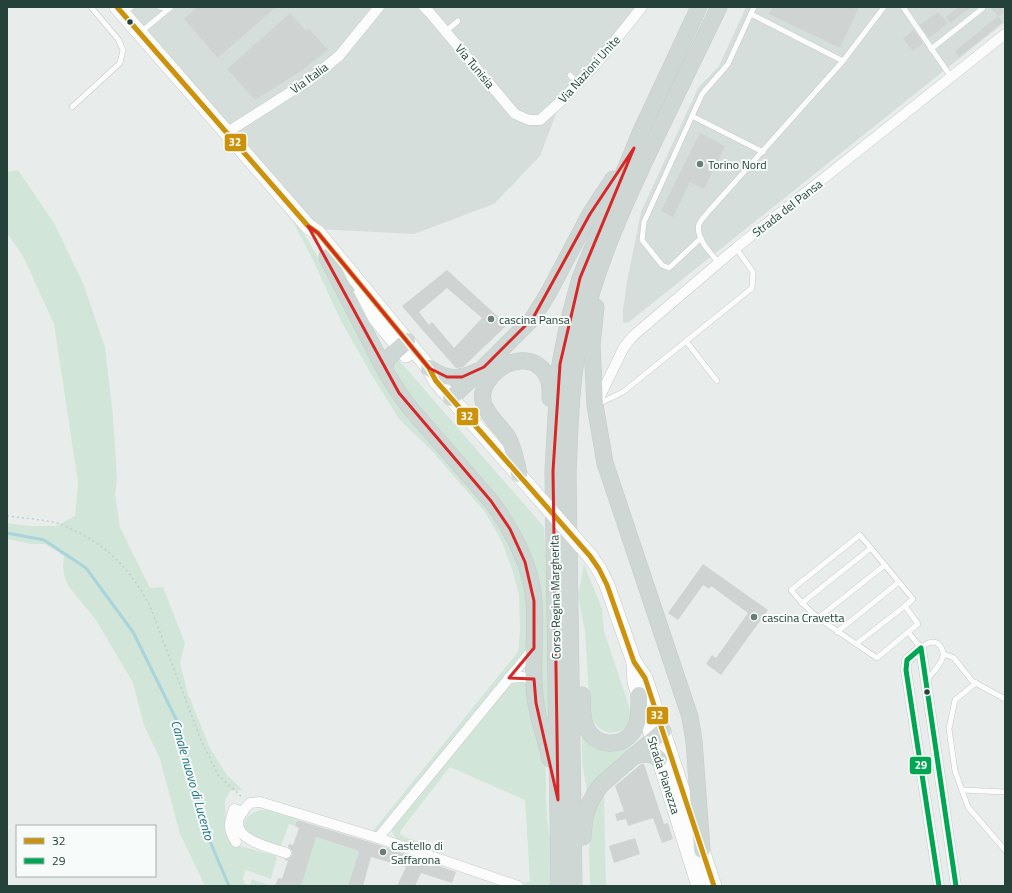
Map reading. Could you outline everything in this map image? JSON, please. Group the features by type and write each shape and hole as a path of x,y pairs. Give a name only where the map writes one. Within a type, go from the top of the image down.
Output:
{"main road":[{"path":"451,398 484,368 533,318 549,292 590,214 634,148 699,7"},
{"path":"628,179 719,7"},
{"path":"124,9 140,33 308,226 318,233 404,344"},
{"path":"628,179 634,148"},
{"name":"Corso Regina Margherita","path":"574,886 575,863 568,474 570,407 574,367 583,324 599,267 628,179"},
{"name":"Corso Regina Margherita","path":"559,886 553,471 560,364 569,319 580,278 628,179"},
{"path":"308,226 327,257 347,284 404,344"},
{"path":"327,257 386,372 399,393 410,408 492,501 510,529 525,562 534,601 534,679 536,703 546,740 558,800"},
{"path":"599,267 592,345 595,405 605,463 690,718 694,741 690,820 714,886"},
{"path":"386,372 385,361 404,344"},
{"name":"Strada Pianezza","path":"404,344 433,374 451,398 533,490 600,569 634,662 645,678 658,735 659,759 690,820"},
{"path":"519,474 515,453 507,437 487,412 483,400 485,386 488,380 506,364 517,361 528,361 538,365 549,381 550,393 545,444 553,471"},
{"path":"433,374 437,373 455,378 470,375 484,368"},
{"path":"570,645 582,689 584,723 595,738 604,743 614,744 623,741 631,735 638,719 639,695"},
{"name":"Strada Pianezza","path":"634,662 635,682 639,695 658,735 690,820 699,886"},
{"path":"575,863 583,844 584,817 592,799 602,784 658,735"},
{"path":"634,757 640,754 646,754 652,755 659,759"}],"street":[{"name":"Via Italia","path":"226,132 308,81 339,56 379,7"},
{"name":"Via Tunisia","path":"424,7 446,31 515,114 529,120"},
{"name":"Via Nazioni Unite","path":"529,120 540,120 578,84 642,7"},
{"name":"Strada del Pansa","path":"595,405 624,347 633,336 736,248 1005,34"},
{"name":"Corso Regina Margherita","path":"378,838 534,648"},
{"path":"939,886 906,670 907,660 921,648 927,680 956,886"},
{"path":"509,678 522,677 534,679"},
{"path":"286,853 248,839 240,833 238,825 239,818 250,803 260,802 378,838 518,886"},
{"path":"236,842 229,830 230,820 234,809 243,812"}],"lane":[{"path":"72,107 120,63 123,50 118,39 90,7"},
{"path":"160,7 168,7"},
{"path":"140,33 172,7"},
{"path":"701,238 669,268 662,265 642,240 644,222 702,94 728,64 754,7"},
{"path":"719,263 704,245 699,233 699,224 844,61 884,7"},
{"path":"903,7 951,78"},
{"path":"931,49 983,8"},
{"path":"751,14 844,61"},
{"path":"446,31 458,21"},
{"path":"570,75 578,84"},
{"path":"692,116 763,152"},
{"path":"595,405 623,392 752,288 752,272 736,248"},
{"path":"686,341 717,381"},
{"path":"856,644 904,606 913,599 860,535 791,590 818,618 837,632 877,658 918,624 904,606"},
{"path":"802,603 871,548"},
{"path":"818,618 885,565"},
{"path":"837,632 899,582"},
{"path":"908,632 921,648 927,643 932,642 938,644 944,654 954,658 972,681 1005,699"},
{"path":"927,680 942,660 944,654"},
{"path":"976,683 955,700 949,729 955,771 968,807 1005,850"},
{"path":"962,790 1005,792"}],"path":[{"path":"7,516 54,522 91,538 115,558 130,574 141,589 150,606 201,740 218,775 250,803"}],"highlighted area":[{"path":"634,148 580,278 560,364 553,471 558,800 536,703 534,679 509,678 534,648 534,601 525,562 510,529 491,501 399,393 308,226 318,233 429,368 447,377 462,377 484,367 533,318 590,214"}],"shaded area":[{"path":"124,7 642,7 561,101 540,156 494,204 414,234 316,229"},
{"path":"746,7 1005,7 1005,22 629,322 624,323 623,310 627,282 641,212 698,88 719,66"}],"green space":[{"path":"18,170 54,223 83,283 105,347 113,416 117,479 115,495 120,527 150,588 163,587 185,643 180,663 188,694 210,748 227,775 243,790 230,791 225,801 226,835 236,845 277,856 271,879 246,870 243,878 245,884 250,885 252,879 272,886 205,886 180,834 160,759 144,725 133,683 96,620 69,587 65,579 63,568 64,556 45,544 31,544 7,539 7,523 29,526 56,526 75,516 78,483 54,324 23,256 7,233 7,172"},
{"path":"274,198 297,224 308,240 343,301 487,507 510,545 525,587 528,650 378,833 372,832 518,652 520,631 519,594 511,566 501,540 485,512 431,450 399,419 341,321 311,256 293,222"},
{"path":"398,359 544,527 549,719 542,694 542,599 526,545 517,525 501,500 410,396 392,364"},
{"path":"584,564 602,609 604,631 630,709 630,719 626,726 621,730 614,732 607,732 600,728 594,722 590,713 585,631 578,596"},
{"path":"515,681 530,682 545,754 547,819 551,844 552,886 531,886 490,873 524,883 530,881 525,800 450,767 401,830 400,834 435,848 434,851 397,839 392,831 393,825 510,683"},
{"path":"586,735 629,744 633,749 587,792 582,761 582,737"},
{"path":"604,794 606,886 590,886 589,850 591,826 593,814"},
{"path":"261,810 268,810 297,819 295,826 289,824 281,846 248,835 245,830 244,822 246,819 252,813"},
{"path":"316,837 359,851 348,886 301,885"}],"building":[{"path":"197,7 276,7 218,58 184,19"},
{"path":"773,7 859,7 840,48 769,14"},
{"path":"958,7 971,7 950,23 946,17"},
{"path":"990,7 1000,7 1004,12 998,16"},
{"path":"938,12 948,23 929,38 920,25"},
{"path":"290,13 306,31 309,29 328,50 301,71 255,100 227,69"},
{"path":"998,16 1003,22 959,57 955,51"},
{"path":"914,30 923,43 913,51 903,39"},
{"name":"Torino Nord","path":"700,133 725,146 704,189 690,182 673,217 661,211"},
{"name":"cascina Pansa","path":"447,270 507,325 463,367 456,368 402,306","holes":["447,288 482,318 454,348 432,322 429,325 419,312"]},
{"name":"cascina Cravetta","path":"703,564 768,610 721,675 706,664 712,655 716,658 748,613 711,586 709,589 703,585 678,620 668,613"},
{"path":"641,764 644,764 664,824 668,823 673,839 662,843 653,818 628,826 626,819 617,821 615,814 624,811 615,786"},
{"name":"Castello di Saffarona","path":"297,820 376,844 456,872 452,883 421,873 415,886 397,886 406,867 371,857 363,886 348,886 359,851 316,837 301,886 275,886 278,878 282,879 288,861 284,859 288,859 292,855 292,851 288,847 289,844 293,845 299,828 295,826"},
{"path":"635,838 640,854 614,863 609,846"}],"waterway":[{"name":"Canale nuovo di Lucento","path":"7,533 44,540 86,568 133,632 180,727 206,832 229,886"}],"transit line":[{"name":"32","path":"117,7 308,226 318,233 429,368 436,381 590,556 599,569 607,585 634,662 645,678 714,886"},
{"name":"29","path":"939,886 906,670 907,660 921,648 956,886"}],"place":[{"name":"Torino Nord","path":"700,164"},
{"name":"cascina Pansa","path":"491,319"},
{"name":"cascina Cravetta","path":"754,617"},
{"name":"Castello di Saffarona","path":"383,852"}]}
